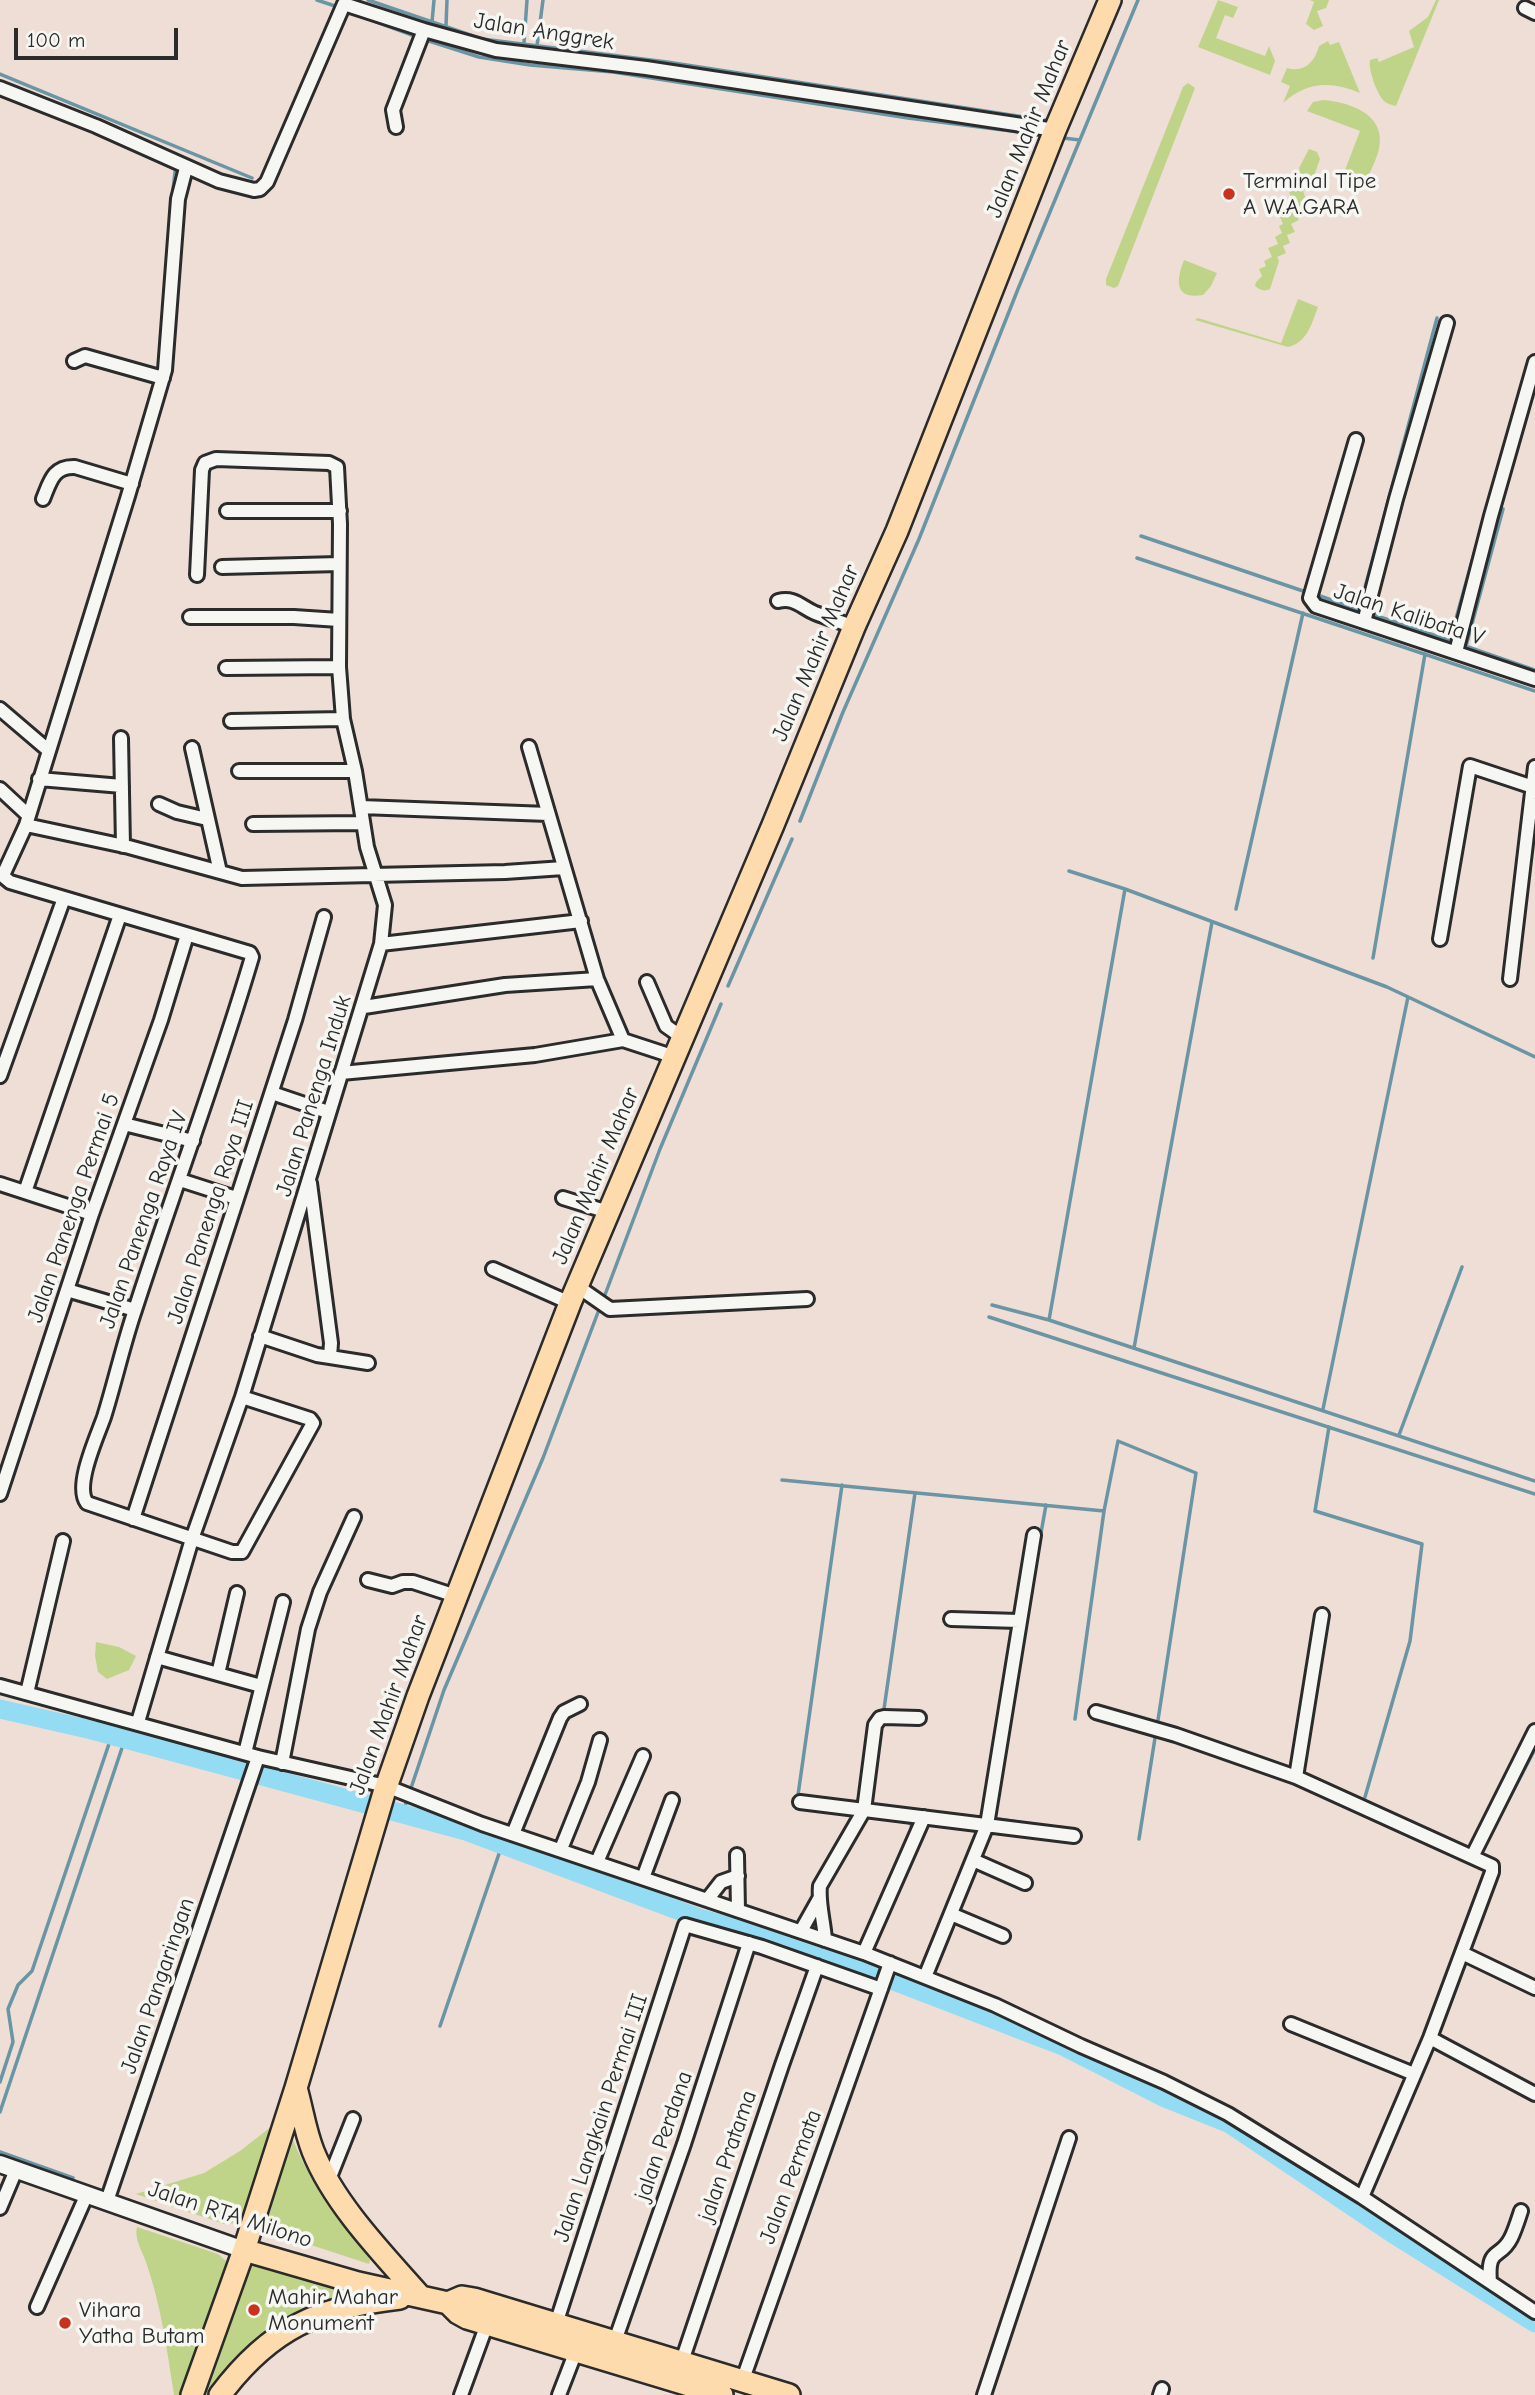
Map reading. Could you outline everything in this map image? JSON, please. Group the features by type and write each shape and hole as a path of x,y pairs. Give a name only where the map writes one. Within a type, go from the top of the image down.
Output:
{"highway":[{"name":"Jalan Mahir Mahar","path":"192,2395 244,2250 296,2088 385,1790 456,1596 608,1212 897,531 1055,130 1110,0"},
{"path":"296,2088 313,2150 328,2182 361,2227 420,2296"},
{"name":"Jalan RTA Milono","path":"244,2250 358,2283 448,2303 462,2316 708,2393"},
{"path":"220,2395 252,2357 298,2323 327,2312 379,2300 420,2296"},
{"name":"Jalan RTA Milono","path":"448,2303 467,2297 789,2395"}],"street":[{"name":"Jalan Anggrek","path":"0,88 219,181 250,190 263,187 338,1 424,30 496,50 646,68 1055,130"},
{"path":"396,127 393,110 424,30"},
{"path":"186,168 179,192 167,361 163,378 27,820 4,877 10,882 187,935"},
{"path":"1364,622 1395,499 1447,323"},
{"path":"74,361 85,356 163,378"},
{"path":"1456,652 1535,362"},
{"name":"Jalan Kalibata V","path":"1356,440 1310,598 1316,606 1535,679"},
{"name":"Jalan Panenga Induk","path":"138,1723 192,1539 242,1397 310,1179 328,1112 364,1007 382,944 386,910 367,847 355,771 343,719 339,667 339,471 335,465 216,458 205,463 202,470 197,575"},
{"path":"43,499 53,476 65,467 75,467 132,484"},
{"path":"228,512 340,511"},
{"path":"222,567 339,564"},
{"path":"778,601 785,599 799,602 813,612 854,627"},
{"path":"190,617 339,620"},
{"path":"226,668 339,667"},
{"path":"0,709 48,750"},
{"path":"231,721 343,719"},
{"path":"121,738 123,846"},
{"path":"529,747 597,979 622,1040"},
{"path":"192,748 220,872"},
{"path":"1440,939 1470,766 1533,788"},
{"path":"1510,979 1535,767"},
{"path":"239,771 355,771"},
{"path":"39,779 122,786"},
{"path":"0,789 27,820 247,878 505,872 565,868"},
{"path":"159,804 177,812 207,819"},
{"path":"361,807 548,814"},
{"path":"253,824 363,823"},
{"path":"0,1076 64,898"},
{"path":"25,1192 120,915"},
{"name":"Jalan Panenga Raya III","path":"133,1519 272,1093 324,917"},
{"path":"382,944 581,921"},
{"name":"Jalan Panenga Raya IV","path":"133,1519 87,1503 81,1492 84,1477 135,1310 252,957 250,953 187,935"},
{"name":"Jalan Panenga Permai 5","path":"0,1494 92,1214 161,1020 187,935"},
{"path":"364,1007 505,985 597,979"},
{"path":"647,982 679,1048"},
{"path":"341,1073 534,1055 622,1040 679,1048"},
{"path":"272,1093 328,1112"},
{"path":"124,1124 193,1141"},
{"path":"310,1179 331,1343 330,1357"},
{"path":"180,1180 236,1198"},
{"path":"0,1184 92,1214"},
{"path":"563,1198 608,1212"},
{"path":"494,1269 610,1309 807,1299"},
{"path":"67,1290 135,1310"},
{"path":"260,1336 330,1357 368,1363"},
{"path":"133,1519 235,1553 242,1552 313,1423 310,1419 242,1397"},
{"path":"282,1763 308,1629 320,1592 354,1517"},
{"path":"925,1977 987,1825 1034,1535"},
{"path":"27,1693 64,1542"},
{"path":"369,1580 392,1586 413,1582 456,1596"},
{"path":"218,1674 237,1593"},
{"name":"Jalan Pangaringan","path":"107,2201 248,1784 261,1686 284,1602"},
{"path":"1296,1777 1322,1615"},
{"path":"951,1619 1019,1621"},
{"path":"157,1657 261,1686"},
{"path":"0,1686 138,1723 253,1758 385,1790 864,1953 885,1978"},
{"path":"513,1833 560,1718 564,1712 580,1704"},
{"path":"1096,1712 1176,1735 1296,1777 1490,1864 1493,1869 1430,2038 1362,2197"},
{"path":"825,1940 819,1899 820,1886 864,1810 877,1721 884,1717 919,1718"},
{"path":"1472,1857 1535,1731"},
{"path":"561,1849 588,1782 600,1740"},
{"path":"597,1861 643,1756"},
{"path":"643,1878 672,1800"},
{"path":"800,1802 1074,1836"},
{"path":"864,1953 910,1854 924,1817"},
{"path":"737,1855 737,1910"},
{"path":"973,1860 1025,1883"},
{"path":"707,1900 721,1882 738,1876"},
{"path":"801,1931 819,1899"},
{"path":"951,1914 1003,1936"},
{"name":"Jalan Langkain Permai III","path":"556,2324 685,1926 749,1943"},
{"path":"749,1943 817,1966 885,1978 925,1977 995,2005 1081,2046 1164,2081 1228,2115 1362,2197 1535,2312"},
{"name":"jalan Perdana","path":"615,2342 684,2144 749,1943"},
{"path":"1462,1954 1535,1988"},
{"name":"jalan Pratama","path":"682,2361 817,1966"},
{"name":"Jalan Permata","path":"743,2379 885,1978"},
{"path":"1291,2024 1414,2074"},
{"path":"1430,2038 1535,2094"},
{"path":"328,2182 353,2119"},
{"path":"984,2395 1069,2138"},
{"path":"0,2208 8,2167"},
{"name":"Jalan RTA Milono","path":"8,2167 244,2250"},
{"path":"37,2307 87,2194"},
{"path":"1490,2282 1491,2260 1494,2254 1509,2242 1521,2211"},
{"path":"461,2395 487,2324"},
{"path":"559,2395 576,2351"}],"green space":[{"path":"1218,0 1238,7 1233,18 1225,15 1216,38 1265,56 1269,46 1275,61 1270,75 1198,47"},
{"path":"1310,0 1329,0 1326,8 1317,11 1323,26 1314,30 1306,24 1314,2"},
{"path":"1436,0 1439,0 1396,106 1388,104 1376,88 1370,60 1377,58 1379,62 1414,47 1409,31 1428,17"},
{"path":"1328,41 1330,45 1339,42 1360,93 1339,86 1320,85 1302,90 1283,103 1290,86 1281,82 1287,68 1299,69 1308,65 1319,46"},
{"path":"1188,83 1195,88 1118,286 1114,288 1106,285 1106,279 1183,87"},
{"path":"1323,100 1364,112 1377,127 1379,149 1364,186 1342,178 1360,131 1307,111 1313,102"},
{"path":"1309,149 1317,152 1320,159 1314,176 1306,180 1310,187 1303,191 1306,199 1300,202 1303,209 1296,213 1299,220 1291,224 1295,232 1287,235 1290,243 1283,246 1286,253 1277,257 1279,261 1270,289 1262,290 1255,286 1262,276 1259,269 1266,266 1264,261 1272,257 1268,248 1278,244 1275,237 1282,233 1279,226 1283,224 1280,217 1286,213 1283,206 1292,200 1289,192 1296,189 1293,182 1301,178 1299,168"},
{"path":"1184,260 1217,273 1203,295 1194,296 1182,291 1179,281"},
{"path":"1298,299 1318,307 1304,337 1288,347 1195,320 1198,318 1281,343"},
{"path":"96,1642 119,1647 136,1656 129,1670 107,1679 98,1672"},
{"path":"288,2124 312,2179 370,2260 369,2264 259,2228"},
{"path":"272,2126 244,2217 238,2223 224,2224 136,2194 204,2173 240,2151"},
{"path":"137,2227 218,2254 230,2268 188,2395 174,2395 160,2311 137,2240"},
{"path":"247,2260 358,2295 213,2388 208,2395 195,2395"}],"waterway":[{"path":"317,0 335,6"},
{"path":"368,0 482,39 667,62 1050,121 1051,119"},
{"path":"432,22 434,0"},
{"path":"446,26 447,0"},
{"path":"524,43 527,0"},
{"path":"537,46 543,0"},
{"path":"800,821 843,712 919,539 1018,289 1138,0"},
{"path":"355,14 412,35"},
{"path":"429,41 479,57 530,65 613,72 908,118 1043,135"},
{"path":"0,74 252,178"},
{"path":"1063,138 1080,140"},
{"path":"171,208 175,172"},
{"path":"1359,610 1437,318"},
{"path":"139,436 155,380"},
{"path":"1450,640 1503,450"},
{"path":"1384,571 1411,470"},
{"path":"49,731 125,484"},
{"path":"1466,646 1503,509"},
{"path":"1141,536 1303,591"},
{"path":"1137,558 1535,691"},
{"path":"1320,596 1360,610"},
{"path":"1236,909 1303,613"},
{"path":"1371,614 1451,641"},
{"path":"1465,646 1535,670"},
{"path":"1373,958 1425,654"},
{"path":"728,986 792,839"},
{"path":"1069,871 1125,889 1387,987 1535,1057"},
{"path":"1049,1320 1125,889"},
{"path":"1134,1348 1212,922"},
{"path":"1323,1409 1408,997"},
{"path":"603,1300 660,1149 721,1004"},
{"path":"1399,1435 1462,1267"},
{"path":"992,1305 1049,1320 1535,1481"},
{"path":"410,1791 444,1690 543,1458 600,1307"},
{"path":"989,1317 1535,1494"},
{"path":"1329,1427 1315,1511 1422,1544 1410,1641 1365,1797"},
{"path":"1104,1511 1118,1441 1196,1473 1158,1720"},
{"path":"782,1480 1104,1511 1075,1719"},
{"path":"842,1485 798,1795 854,1804"},
{"path":"883,1716 915,1493"},
{"path":"1034,1572 1046,1505"},
{"path":"0,1702 251,1767"},
{"path":"0,1709 92,1730 466,1831 699,1918 813,1950 1065,2047 1165,2098 1230,2124 1395,2235 1535,2323"},
{"path":"879,1740 882,1723"},
{"path":"0,2082 13,2042 8,2009 18,1985 32,1971 112,1735"},
{"path":"1139,1839 1155,1738"},
{"path":"0,2112 125,1739"},
{"path":"1486,1843 1535,1749"},
{"path":"258,1769 358,1796"},
{"path":"403,1813 407,1799"},
{"path":"993,1818 1036,1825 1035,1828"},
{"path":"887,1819 911,1823 912,1833"},
{"path":"923,1824 971,1829"},
{"path":"440,2026 502,1845"},
{"path":"859,1947 875,1913"},
{"path":"851,1965 856,1954"},
{"path":"0,2152 73,2178"}],"place":[{"name":"Terminal Tipe A W.A.GARA","path":"1229,194"},
{"name":"Mahir Mahar Monument","path":"254,2310"},
{"name":"Vihara Yatha Butam","path":"65,2323"}]}
